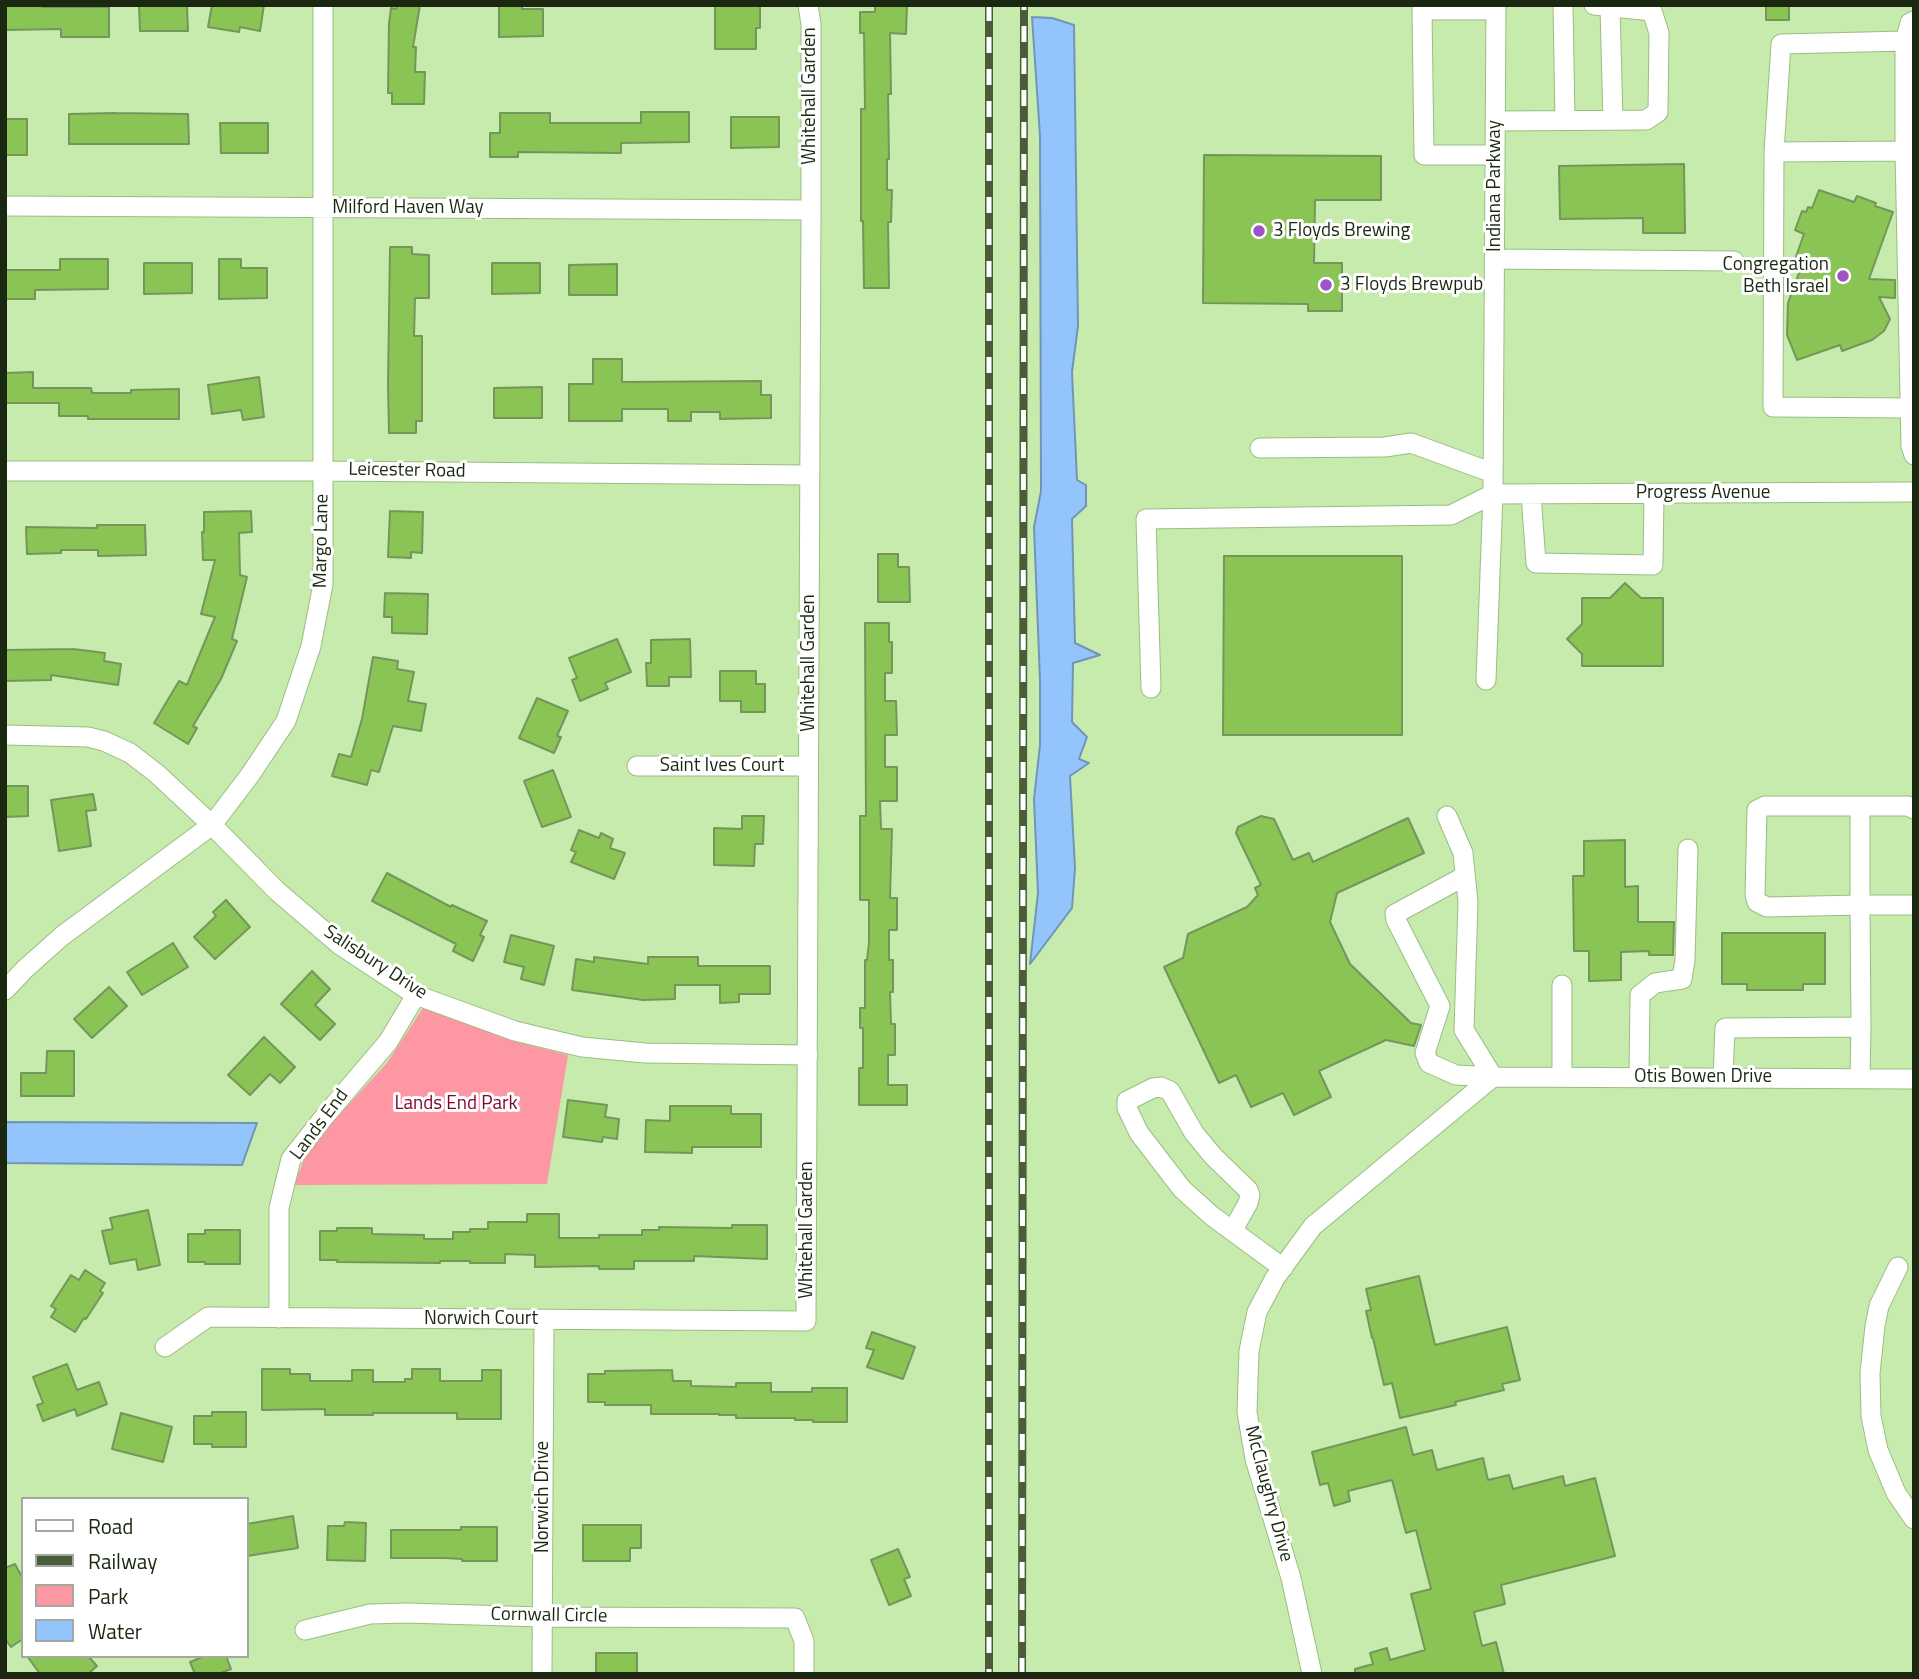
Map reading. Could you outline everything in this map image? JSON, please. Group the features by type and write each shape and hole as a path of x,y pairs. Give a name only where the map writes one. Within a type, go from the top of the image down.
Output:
{"street":[{"name":"Margo Lane","path":"5,990 62,936 212,824 250,775 286,720 311,646 323,584 323,5"},
{"name":"Whitehall Garden","path":"806,1321 811,210 811,24 808,5"},
{"path":"1563,5 1566,120"},
{"path":"1495,121 1646,120 1658,112 1659,33 1652,11 1602,6 1613,120"},
{"path":"1495,155 1424,155 1422,10 1496,8"},
{"name":"Indiana Parkway","path":"1486,680 1493,494 1496,8"},
{"path":"1914,21 1910,23 1905,41 1910,408 1911,446 1914,455"},
{"path":"1905,41 1780,44 1774,152 1773,407 1910,408"},
{"path":"1774,152 1908,163"},
{"name":"Milford Haven Way","path":"5,206 811,210"},
{"path":"1494,258 1734,261"},
{"path":"1261,448 1385,447 1411,443 1493,473"},
{"name":"Leicester Road","path":"5,471 810,475"},
{"name":"Progress Avenue","path":"1493,494 1914,492"},
{"path":"1531,494 1536,563 1653,565 1654,493"},
{"path":"1151,688 1146,519 1451,515 1493,494"},
{"name":"Salisbury Drive","path":"5,735 88,737 130,753 156,772 212,824 277,891 340,945 416,995 515,1031 582,1047 645,1054 808,1055"},
{"name":"Saint Ives Court","path":"637,765 808,766"},
{"path":"1914,809 1908,806 1765,806 1757,810 1755,895 1757,902 1767,907 1914,905"},
{"path":"1855,806 1860,811 1860,1078"},
{"path":"1447,816 1463,853 1468,902 1464,1030"},
{"path":"1639,1077 1640,995 1655,983 1682,979 1685,960 1688,849"},
{"path":"1465,877 1395,914 1440,1006 1464,1030 1493,1077"},
{"path":"1562,985 1562,1077"},
{"name":"Lands End","path":"279,1318 279,1208 291,1159 388,1042 416,995"},
{"name":"Otis Bowen Drive","path":"1440,1006 1424,1053 1429,1063 1456,1075 1914,1079"},
{"path":"1723,1077 1725,1028 1861,1027"},
{"name":"McClaughry Drive","path":"1312,1674 1291,1578 1255,1459 1247,1412 1249,1351 1257,1312 1283,1268 1313,1226 1493,1077"},
{"path":"1233,1230 1248,1203 1248,1190 1194,1133 1170,1091 1161,1087 1153,1088 1127,1101 1127,1108 1139,1133 1175,1180 1212,1216 1283,1268"},
{"path":"1898,1267 1879,1306 1875,1326 1870,1373 1871,1416 1878,1450 1896,1493 1914,1519"},
{"name":"Norwich Court","path":"164,1347 208,1317 806,1321"},
{"name":"Norwich Drive","path":"542,1674 544,1320"},
{"name":"Cornwall Circle","path":"305,1630 370,1614 407,1613 542,1617 795,1618 804,1641 804,1674"}],"green space":[{"name":"Lands End Park","path":"423,1008 520,1043 568,1055 547,1184 294,1185 305,1157 328,1127 387,1063"}],"water":[{"path":"1032,17 1052,18 1074,25 1078,326 1072,372 1077,480 1086,485 1086,506 1072,519 1075,643 1100,655 1073,663 1072,722 1087,737 1079,759 1089,763 1070,776 1075,868 1072,908 1030,964 1038,893 1034,799 1040,745 1040,681 1034,527 1041,491 1040,136"},
{"path":"5,1122 257,1123 242,1165 5,1163"}],"building":[{"path":"5,5 109,7 109,37 61,37 61,29 5,30"},
{"path":"139,5 187,5 188,31 140,31"},
{"path":"212,5 264,5 260,31 240,27 239,32 208,27"},
{"path":"397,5 420,5 413,47 416,47 415,72 425,72 424,104 392,104 392,93 388,93 389,24 391,8 396,9"},
{"path":"499,5 543,9 543,36 499,37"},
{"path":"715,5 760,5 756,49 715,49"},
{"path":"875,5 907,5 906,34 890,33 891,94 888,94 887,190 892,190 891,222 888,222 889,288 864,288 861,109 865,109 864,33 860,33 860,12 875,12"},
{"path":"1766,5 1789,5 1789,20 1766,20"},
{"path":"641,112 689,112 689,142 621,143 621,153 518,152 518,157 490,157 490,133 500,133 500,113 550,113 550,123 641,123"},
{"path":"69,114 188,114 189,144 69,144"},
{"path":"731,117 779,117 779,147 731,148"},
{"path":"5,119 27,119 27,155 5,155"},
{"path":"220,123 268,123 268,153 221,153"},
{"name":"3 Floyds Brewing","path":"1204,155 1381,156 1381,200 1315,200 1314,263 1342,263 1342,311 1308,311 1308,304 1203,303"},
{"path":"1684,164 1685,233 1643,233 1643,218 1560,219 1559,166"},
{"name":"Congregation Beth Israel","path":"1819,190 1854,202 1857,196 1893,212 1869,279 1895,280 1895,298 1879,297 1890,319 1884,331 1872,340 1842,351 1840,345 1797,360 1787,335 1788,303 1801,267 1793,265 1804,234 1795,230 1802,211 1806,212 1808,207 1812,208"},
{"path":"390,247 412,247 412,254 429,255 429,298 415,298 414,336 422,336 422,421 416,421 416,433 389,433"},
{"path":"60,259 108,259 108,289 35,290 35,299 5,299 5,270 60,270"},
{"path":"219,259 241,259 241,268 267,268 267,298 219,299"},
{"path":"144,263 192,263 192,293 144,294"},
{"path":"492,263 540,263 540,293 492,294"},
{"path":"617,264 617,295 569,295 569,265"},
{"path":"593,359 622,359 622,382 761,381 761,395 771,395 771,418 720,419 720,412 691,412 691,421 668,421 668,409 622,409 622,421 569,421 569,384 593,384"},
{"path":"33,372 33,388 91,388 92,393 179,389 179,419 88,419 88,416 59,416 59,403 5,403 5,373"},
{"path":"259,377 264,417 243,420 241,410 212,414 208,385"},
{"path":"542,387 542,418 494,418 494,388"},
{"path":"251,511 252,532 239,533 240,575 247,577 232,639 237,641 221,679 193,726 197,728 188,744 154,723 179,681 187,685 215,617 201,614 215,560 203,560 204,512"},
{"path":"390,511 423,512 422,553 411,552 411,558 388,557"},
{"path":"97,525 145,525 146,555 98,556 98,550 27,554 26,527 97,528"},
{"path":"878,554 898,554 898,567 909,567 910,602 878,602"},
{"path":"1224,556 1402,556 1402,735 1223,735"},
{"path":"1625,583 1641,598 1663,598 1663,666 1582,666 1582,654 1567,639 1582,624 1582,598 1610,598"},
{"path":"385,593 428,594 427,634 392,633 392,617 384,617"},
{"path":"865,623 889,623 889,642 892,642 892,673 885,673 885,701 896,701 897,735 885,735 885,767 897,767 897,801 880,801 881,829 892,829 890,898 897,898 897,930 889,930 889,960 893,960 893,992 890,992 891,1024 895,1024 895,1055 888,1055 888,1085 907,1085 907,1105 859,1105 859,1068 863,1068 860,1008 865,1008 865,960 869,943 869,900 860,900 860,816 866,816"},
{"path":"617,639 631,672 605,683 608,689 580,701 572,680 577,678 569,658"},
{"path":"690,639 691,677 669,677 669,686 647,686 646,663 651,663 651,640"},
{"path":"73,649 105,653 104,661 121,664 118,685 51,675 51,680 5,681 5,650"},
{"path":"373,657 398,661 397,669 414,672 408,701 426,704 421,731 393,726 379,772 371,770 367,785 332,776 339,754 351,757 362,719"},
{"path":"720,671 756,671 756,684 765,684 765,712 741,712 741,701 720,701"},
{"path":"537,698 568,711 557,736 561,737 554,753 519,738"},
{"path":"553,770 571,817 542,827 524,781"},
{"path":"5,786 28,786 28,816 5,817"},
{"path":"93,794 96,810 86,811 91,846 59,851 51,800"},
{"path":"742,816 764,816 763,844 755,844 754,866 714,865 714,828 742,829"},
{"path":"1261,816 1274,819 1293,860 1309,853 1313,862 1408,818 1424,853 1337,893 1330,922 1350,964 1411,1023 1421,1025 1414,1046 1386,1040 1319,1071 1331,1097 1294,1115 1283,1093 1251,1107 1236,1075 1219,1083 1164,967 1183,958 1188,934 1247,907 1258,895 1255,888 1261,885 1236,833 1238,827"},
{"path":"579,830 599,838 601,833 613,839 610,848 625,853 614,879 571,862 576,852 571,850"},
{"path":"1625,840 1625,887 1638,886 1638,922 1674,922 1673,955 1649,955 1649,951 1621,952 1621,980 1589,981 1589,951 1574,951 1573,876 1584,876 1584,841"},
{"path":"387,873 451,907 452,905 487,921 480,935 484,937 473,961 453,951 456,944 372,901"},
{"path":"226,900 250,927 215,959 194,937 216,916 213,912"},
{"path":"1722,933 1825,933 1825,984 1803,984 1803,990 1747,990 1747,984 1722,984"},
{"path":"511,935 554,946 544,985 521,979 524,967 504,962"},
{"path":"173,943 188,967 142,995 127,972"},
{"path":"594,957 648,964 648,957 698,957 698,966 770,966 770,994 739,994 739,1002 720,1003 720,985 675,985 675,999 643,1000 572,990 576,959 594,962"},
{"path":"312,971 330,989 315,1005 335,1024 320,1040 281,1004"},
{"path":"109,987 127,1006 92,1038 74,1019"},
{"path":"264,1037 295,1067 280,1083 270,1074 250,1095 228,1075"},
{"path":"47,1051 74,1051 74,1096 21,1096 21,1073 46,1073"},
{"path":"568,1100 607,1105 605,1117 619,1119 617,1139 603,1137 602,1142 563,1137"},
{"path":"670,1106 731,1106 731,1114 761,1114 761,1147 692,1147 692,1153 645,1152 646,1120 670,1121"},
{"path":"148,1210 160,1265 138,1270 136,1259 110,1264 102,1231 113,1229 110,1218"},
{"path":"527,1214 559,1214 559,1238 642,1235 642,1230 659,1230 659,1227 732,1228 732,1225 767,1225 767,1259 694,1256 694,1261 634,1261 634,1269 599,1269 599,1266 535,1267 535,1255 505,1254 505,1263 320,1260 320,1231 372,1228 372,1234 424,1235 424,1239 453,1239 453,1232 488,1229 488,1222 527,1222"},
{"path":"205,1230 240,1230 240,1264 188,1262 188,1234 205,1234"},
{"path":"85,1270 105,1283 100,1291 103,1293 75,1332 51,1317 56,1309 51,1306 71,1275 79,1280"},
{"path":"1419,1276 1435,1345 1507,1327 1520,1380 1502,1384 1504,1390 1400,1418 1392,1383 1384,1385 1366,1311 1371,1310 1366,1289"},
{"path":"872,1332 915,1347 903,1379 867,1367 874,1350 866,1348"},
{"path":"67,1364 77,1390 99,1382 107,1404 77,1416 75,1409 43,1421 37,1405 43,1403 33,1377"},
{"path":"262,1369 290,1369 290,1374 310,1374 310,1381 352,1381 352,1370 373,1370 373,1382 405,1382 405,1379 412,1379 412,1369 440,1369 440,1381 482,1381 482,1370 501,1370 501,1419 457,1419 457,1413 325,1415 325,1409 262,1410"},
{"path":"672,1370 673,1381 691,1381 691,1386 736,1387 736,1383 771,1383 771,1392 812,1392 812,1388 847,1388 847,1422 813,1422 795,1418 736,1418 736,1415 719,1414 651,1414 651,1405 605,1405 605,1402 588,1402 588,1374 605,1374 605,1371"},
{"path":"212,1412 246,1412 246,1447 194,1444 194,1416 212,1416"},
{"path":"121,1413 172,1427 163,1462 112,1449"},
{"path":"1406,1427 1413,1455 1432,1450 1437,1470 1483,1458 1488,1480 1509,1475 1513,1489 1563,1476 1565,1486 1595,1478 1615,1556 1501,1585 1505,1604 1474,1612 1482,1646 1496,1642 1504,1674 1355,1674 1355,1669 1373,1664 1370,1653 1387,1648 1390,1660 1425,1650 1411,1594 1431,1589 1416,1530 1406,1533 1392,1480 1348,1491 1350,1501 1334,1506 1328,1483 1320,1485 1312,1452"},
{"path":"293,1516 298,1548 248,1556 248,1524"},
{"path":"345,1522 366,1523 365,1561 327,1560 328,1526 344,1526"},
{"path":"583,1525 641,1525 641,1548 630,1548 630,1561 583,1561"},
{"path":"461,1527 497,1527 497,1561 391,1558 391,1530 461,1530"},
{"path":"898,1549 910,1577 904,1579 911,1596 889,1605 871,1560"},
{"path":"15,1564 21,1575 21,1640 11,1647 5,1639 5,1568"},
{"path":"596,1653 637,1653 637,1674 596,1674"},
{"path":"28,1658 90,1658 97,1666 88,1674 40,1674"},
{"path":"200,1658 227,1658 231,1669 218,1674 195,1674 190,1662"}],"railway":[{"path":"989,5 989,1674"},
{"path":"1022,1674 1024,5"}],"place":[{"name":"3 Floyds Brewing","path":"1259,231"},
{"name":"Congregation Beth Israel","path":"1843,276"},
{"name":"3 Floyds Brewpub","path":"1326,285"}]}
